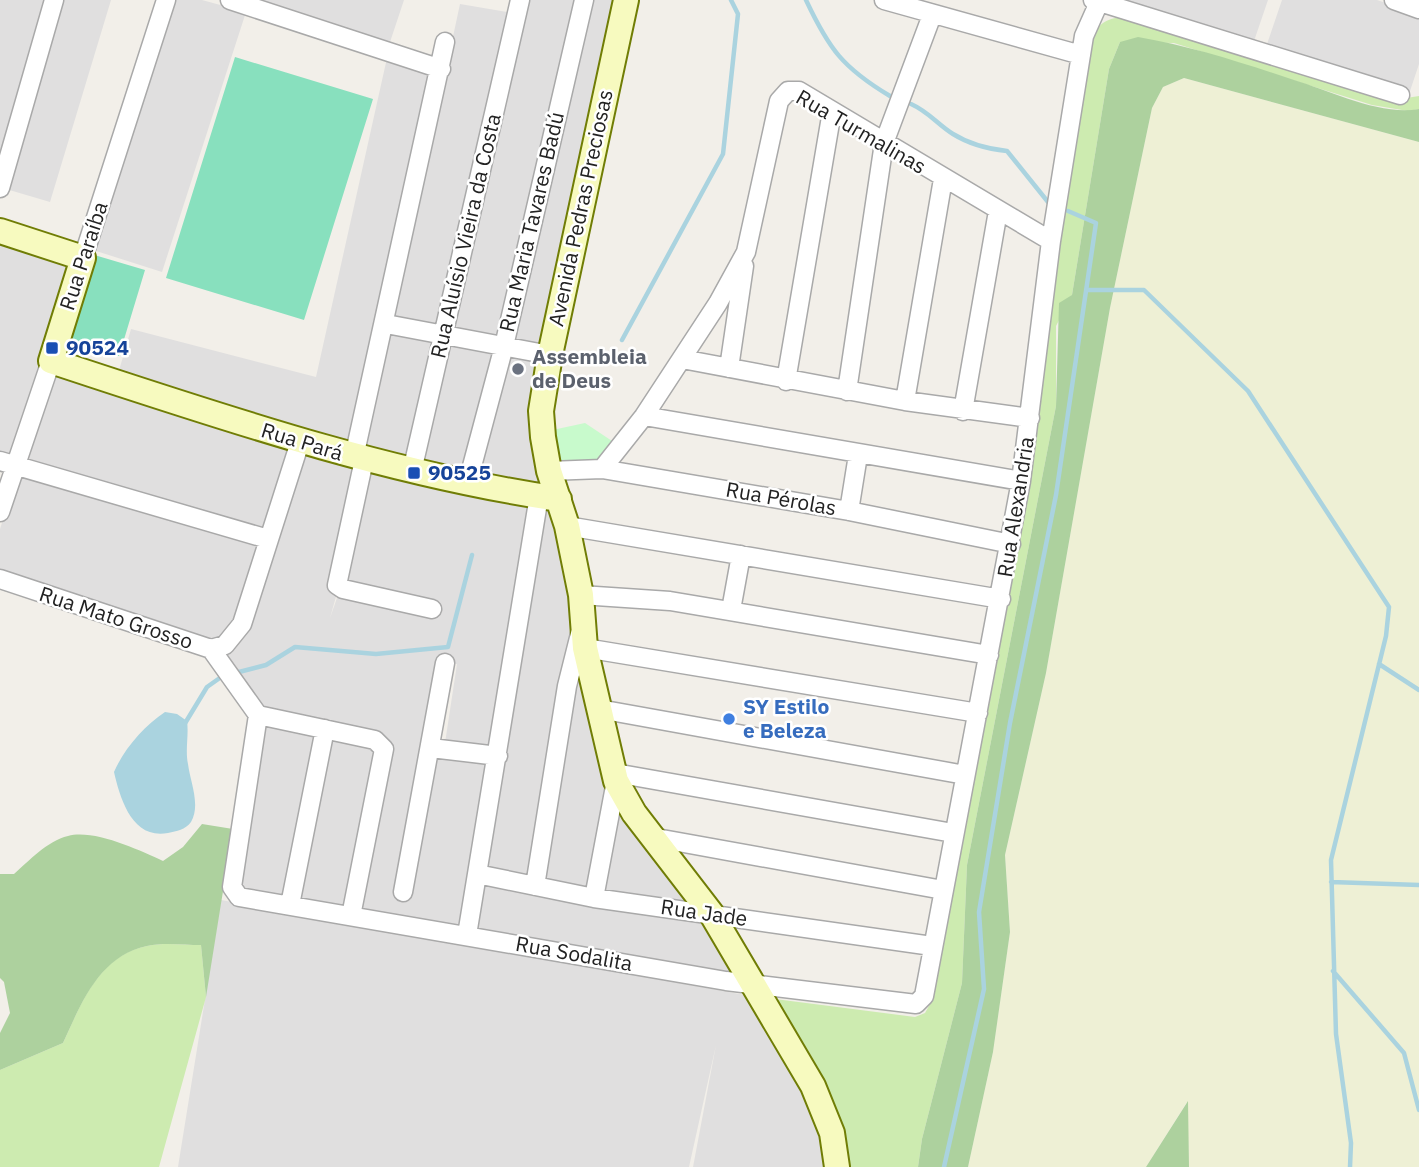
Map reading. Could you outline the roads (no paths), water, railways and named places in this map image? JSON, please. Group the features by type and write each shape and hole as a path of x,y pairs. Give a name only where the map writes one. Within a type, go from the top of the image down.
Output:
{"main road":[{"name":"Avenida Pedras Preciosas","path":"626,0 550,355 541,411 549,471 549,498 567,526 580,595 585,648 616,777 651,837 711,914 825,1110 832,1133 837,1167"},
{"path":"0,230 83,258"},
{"name":"Rua Paraíba","path":"51,361 83,258"},
{"name":"Rua Pará","path":"51,361 359,459 467,485 549,498"}],"street":[{"path":"0,188 54,0"},
{"name":"Rua Paraíba","path":"83,258 166,0"},
{"path":"230,0 441,69"},
{"name":"Rua Aluísio Vieira da Costa","path":"412,471 520,0"},
{"name":"Rua Maria Tavares Badú","path":"467,485 504,346 584,0"},
{"path":"884,0 1081,55"},
{"path":"1394,0 1419,9"},
{"path":"1097,1 1400,95"},
{"name":"Rua Alexandria","path":"910,1006 924,996 953,833 1001,599 1030,418 1051,241 1084,36 1097,1"},
{"path":"847,391 884,143 932,15"},
{"path":"432,609 343,589 337,585 359,459 445,42"},
{"name":"Rua Turmalinas","path":"602,469 644,416 682,359 718,303 746,252 782,95 793,90 832,111 1051,241"},
{"path":"786,381 832,111"},
{"path":"905,401 943,179"},
{"path":"963,411 998,211"},
{"path":"729,368 746,252"},
{"path":"386,324 550,355"},
{"path":"682,359 786,381 963,411 1030,418"},
{"name":"Rua Paraíba","path":"0,512 7,463 51,361"},
{"path":"644,416 1021,481"},
{"name":"Rua Mato Grosso","path":"0,579 211,649 225,645 242,624 300,442"},
{"path":"849,511 858,455"},
{"path":"7,463 268,539"},
{"name":"Rua Pérolas","path":"549,471 602,469 849,511 1011,544"},
{"path":"467,935 498,757 549,498"},
{"path":"567,526 1001,599"},
{"path":"731,610 741,555"},
{"path":"580,595 623,596 731,610 989,655"},
{"path":"535,886 567,686 583,620"},
{"path":"585,648 978,713"},
{"path":"211,649 258,715 375,740 384,749 351,916"},
{"path":"403,892 445,663"},
{"path":"599,709 965,775"},
{"name":"Rua Sodalita","path":"258,715 232,887 239,897 750,984 910,1006"},
{"path":"290,905 325,729"},
{"path":"431,748 498,757"},
{"path":"594,898 616,777 953,833"},
{"path":"651,837 943,890"},
{"name":"Rua Jade","path":"477,874 594,898 932,946"}],"water":[{"path":"165,712 177,714 187,721 187,759 195,808 191,822 186,827 156,833 145,830 130,815 124,805 114,772 135,739"}],"waterway":[{"path":"622,340 723,154 738,14 731,0"},
{"path":"806,0 822,32 839,56 860,76 890,96"},
{"path":"911,104 959,138 979,146 1007,151 1048,202"},
{"path":"944,1167 984,989 979,912 1010,723 1056,495 1096,223 1068,211"},
{"path":"1086,290 1144,290 1248,391 1389,607 1386,636 1331,860 1336,1034 1351,1143 1350,1167"},
{"path":"235,673 266,665 295,647 376,654 448,647 472,555"},
{"path":"1379,664 1419,690"},
{"path":"184,725 207,687 224,675"},
{"path":"1331,882 1419,885"},
{"path":"1333,971 1404,1053 1419,1110"}],"place":[{"name":"90524","path":"52,348"},
{"name":"Assembleia de Deus","path":"518,369"},
{"name":"90525","path":"414,473"},
{"name":"SY Estilo e Beleza","path":"729,719"}]}
